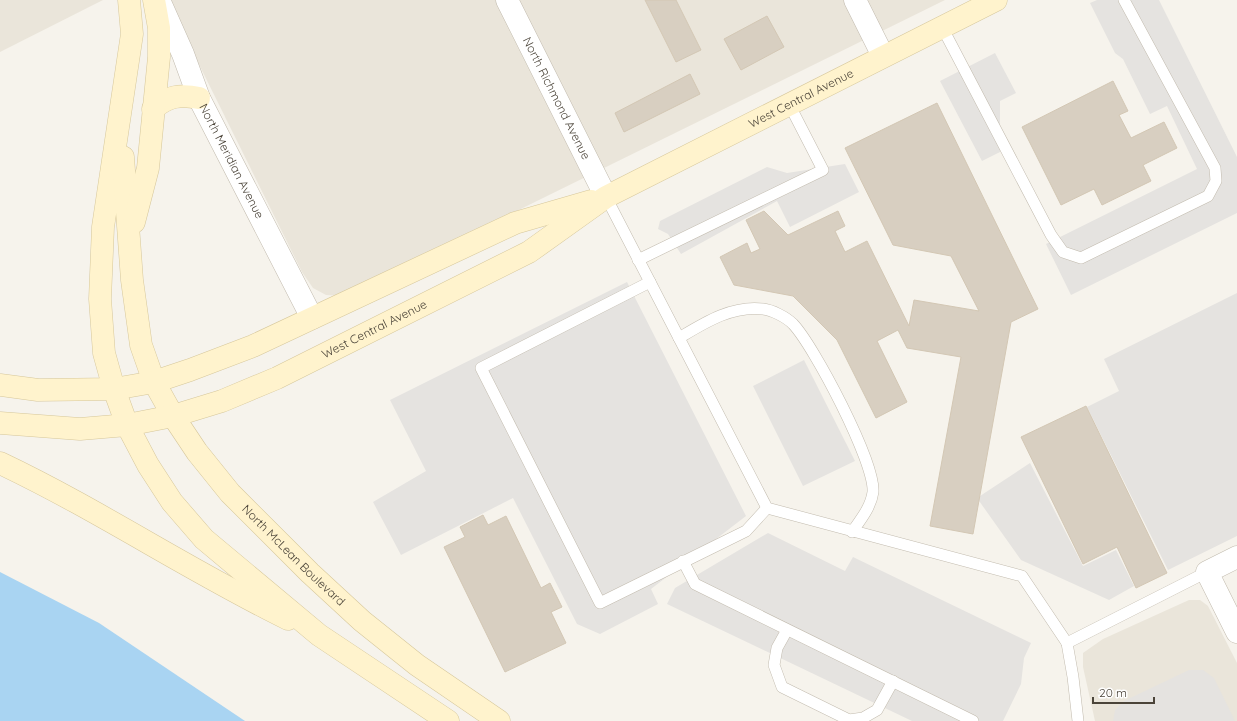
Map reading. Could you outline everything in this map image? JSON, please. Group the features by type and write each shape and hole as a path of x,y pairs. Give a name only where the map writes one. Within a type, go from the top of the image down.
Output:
{"main road":[{"path":"129,0 132,34 103,227 100,268 100,299 104,353 114,389 127,425 148,465 172,502 204,539 320,635 448,721"},
{"path":"130,239 148,168 159,56 159,28 154,0"},
{"name":"West Central Avenue","path":"127,425 173,416 222,401 277,378 529,252 606,197 996,0"},
{"path":"153,109 160,102 178,96 199,98"},
{"path":"0,385 38,390 114,389 154,382 141,345 138,328 121,111"},
{"name":"West Central Avenue","path":"154,382 200,367 253,346 515,223 606,197"},
{"name":"North McLean Boulevard","path":"154,382 173,416 197,452 230,493 316,579 362,621 417,665 499,721"},
{"path":"0,423 80,429 127,425"},
{"path":"0,463 90,510 240,596 320,635"}],"street":[{"name":"North Meridian Avenue","path":"160,0 183,54 199,98 312,318"},
{"name":"North Richmond Avenue","path":"508,0 606,197"},
{"path":"855,0 884,56"},
{"path":"1237,558 1207,572 1237,632"}],"lane":[{"path":"942,27 1051,235 1063,252 1081,258 1208,196 1216,181 1215,168 1124,0"},
{"path":"638,260 823,170 789,104"},
{"path":"606,197 767,508 852,532 1022,576 1066,643 1073,677 1078,721"},
{"path":"650,282 481,368 600,603 746,531 767,508"},
{"path":"679,338 703,324 732,311 764,309 791,322 802,334 819,361 866,459 870,473 873,491 871,502 852,532"},
{"path":"683,562 695,584 973,721"},
{"path":"1066,643 1207,572"},
{"path":"787,630 777,648 774,666 782,686 843,717 850,720 863,718 877,710 893,682"}],"shaded area":[{"path":"0,0 103,0 0,52"},
{"path":"167,0 945,0 344,296 326,295 313,288 302,272"},
{"path":"1097,0 1159,0 1237,157 1237,213 1071,295 1046,244 1197,169 1167,106 1150,114 1123,59 1115,53 1090,3"},
{"path":"995,53 1016,93 1000,101 1000,152 982,161 940,81"},
{"path":"845,164 859,192 790,227 777,201 681,254 668,234 658,229 660,221 767,167 787,173"},
{"path":"627,282 746,516 651,589 658,604 600,634 577,624 513,498 401,555 373,502 426,471 390,400"},
{"path":"1237,293 1237,536 1168,570 1087,407 1119,391 1104,359"},
{"path":"804,360 855,461 803,486 753,386"},
{"path":"1030,463 1083,566 1116,550 1134,586 1109,600 1021,560 977,498"},
{"path":"768,533 845,571 853,557 1031,643 1024,658 1021,684 1003,721 912,721 667,604 675,588"},
{"path":"1189,600 1200,600 1208,606 1237,663 1237,721 1095,721 1083,667 1083,653 1103,639"},
{"path":"1189,670 1203,670 1214,678 1235,721 1113,721 1115,710 1124,701"}],"water":[{"path":"0,572 99,623 245,721 0,721"}],"building":[{"path":"645,0 676,0 701,50 676,62"},
{"path":"767,16 784,47 741,70 724,39"},
{"path":"690,74 700,94 624,132 615,113"},
{"path":"1113,81 1128,111 1119,115 1131,138 1164,122 1177,148 1143,165 1151,181 1102,205 1094,189 1061,205 1022,127"},
{"path":"937,103 1038,309 1011,322 973,534 930,526 961,357 907,348 898,330 877,341 907,402 876,418 837,340 793,296 734,285 720,257 747,243 751,253 760,249 746,220 764,211 788,235 838,211 845,226 835,231 845,252 867,241 909,326 914,300 979,311 951,256 893,245 845,148"},
{"path":"1086,406 1167,573 1136,588 1117,547 1083,564 1021,437"},
{"path":"483,515 488,525 506,516 541,588 550,583 562,607 551,612 566,643 505,672 444,547 465,537 460,527"}]}
